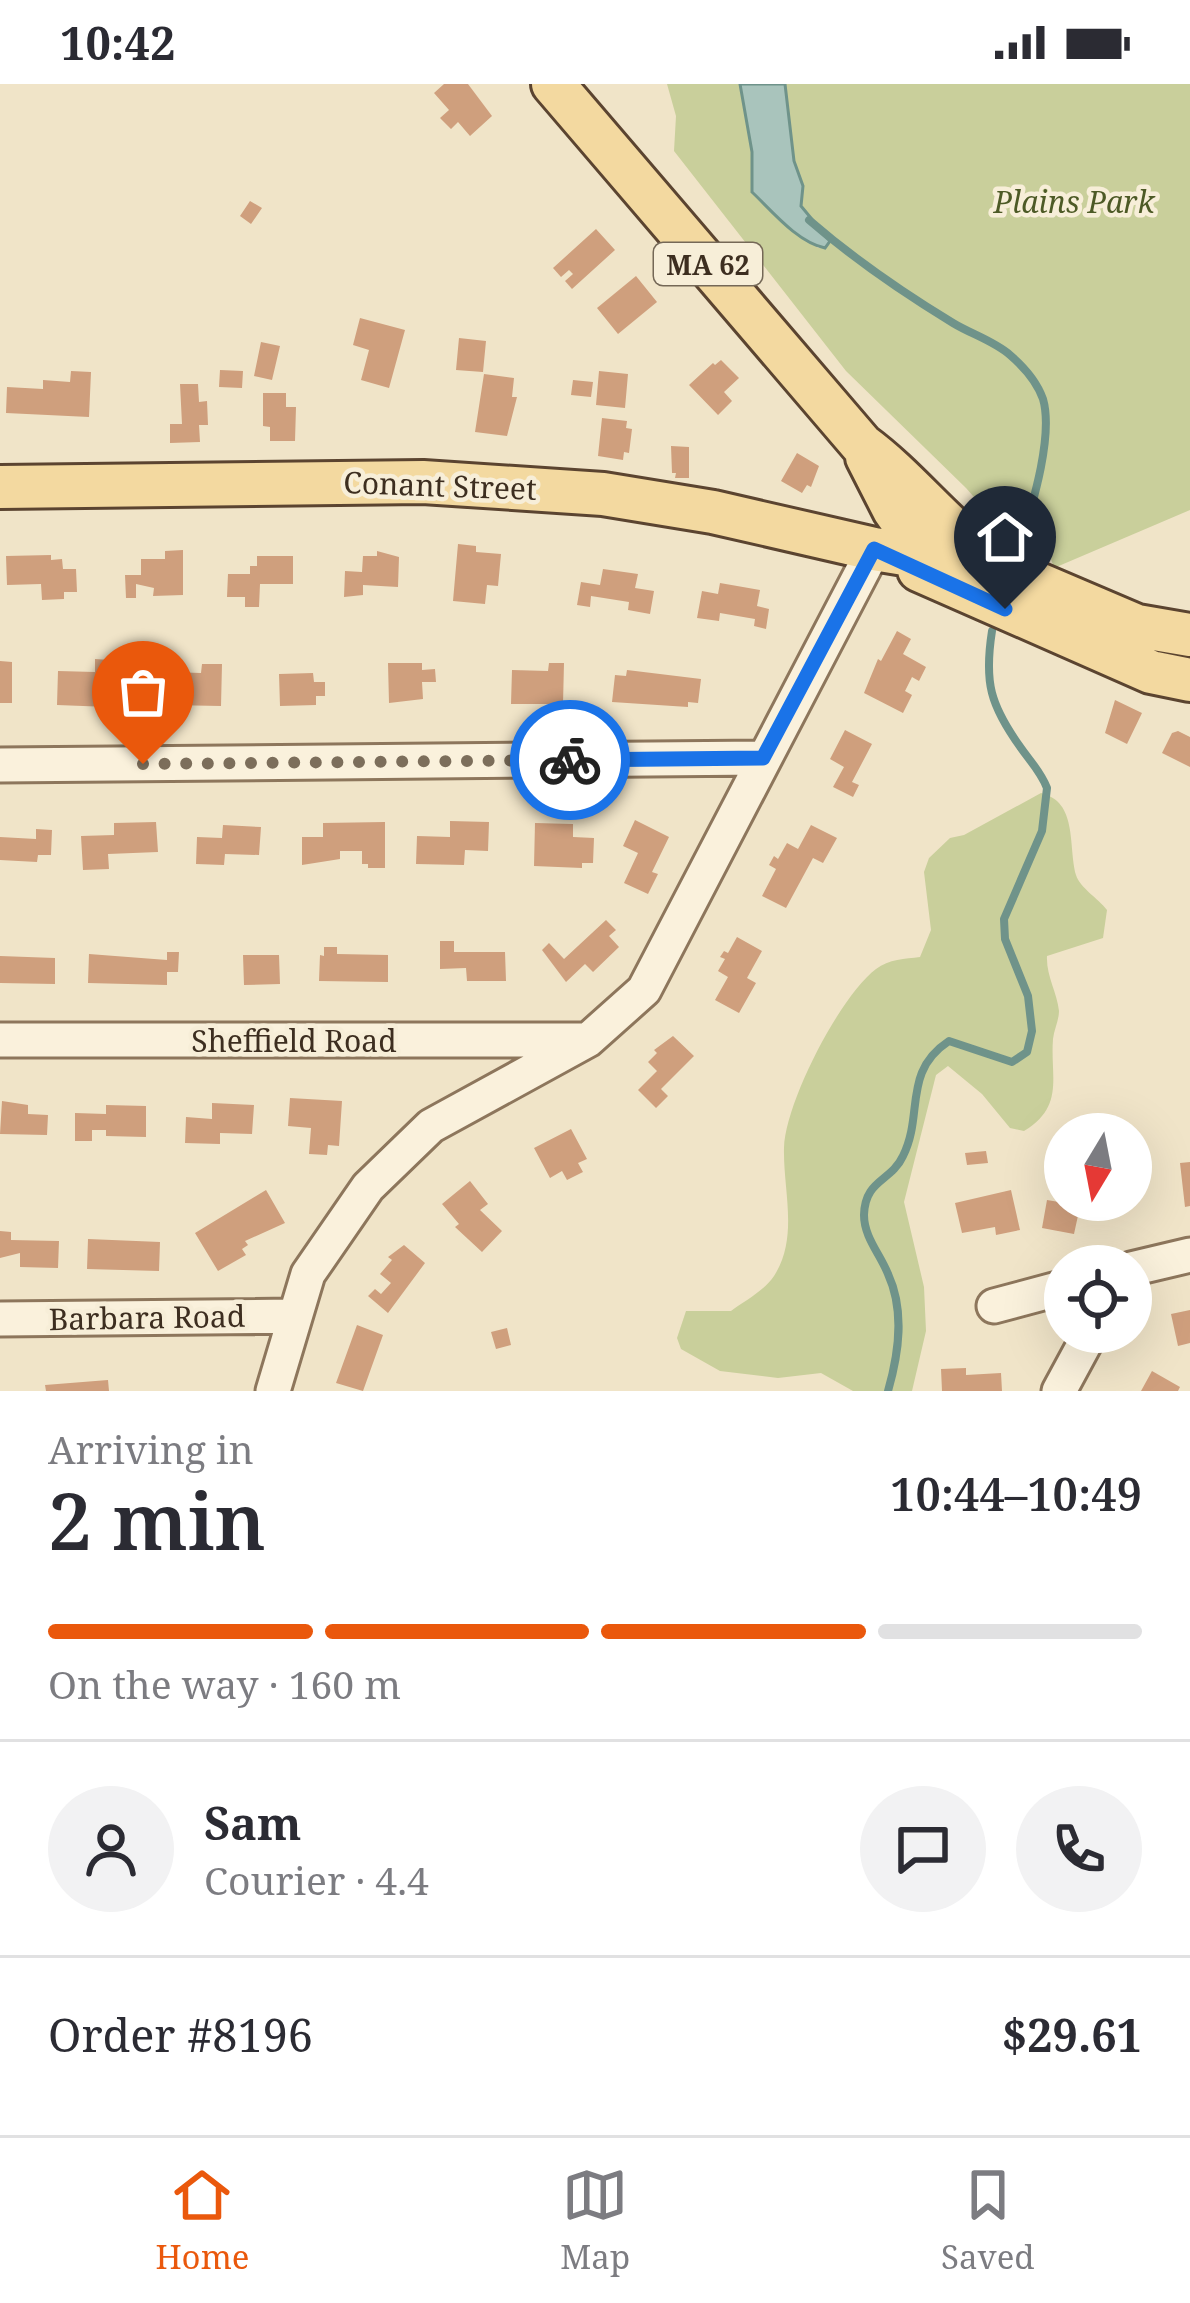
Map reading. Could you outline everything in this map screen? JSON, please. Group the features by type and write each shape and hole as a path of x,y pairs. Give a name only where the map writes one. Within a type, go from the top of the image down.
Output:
{"main road":[{"name":"MA 62","path":"554,84 868,460 923,557 968,593"},
{"name":"MA 62","path":"868,460 908,481 956,533 1008,572"},
{"path":"856,545 868,460"},
{"name":"Conant Street","path":"0,487 482,483 659,501 856,545 1008,572 1137,626 1190,635"},
{"name":"Conant Street","path":"856,545 1170,676 1190,694"},
{"path":"1137,626 1190,650"}],"street":[{"path":"273,1391 308,1274 368,1187 430,1126 588,1040 644,990 763,758 856,545"},
{"path":"0,765 763,758"},
{"name":"Sheffield Road","path":"0,1040 588,1040"},
{"path":"1152,1264 1190,1255"},
{"path":"994,1306 1044,1293"},
{"name":"Barbara Road","path":"0,1318 294,1316"},
{"path":"1059,1391 1079,1353"}],"green space":[{"name":"Plains Park","path":"667,84 740,84 752,152 752,191 818,248 825,248 823,235 801,206 785,84 1190,84 1190,510 1054,568 1048,550 1042,561 1033,564 966,488 846,371 674,151 676,116"},
{"path":"1041,793 1061,805 1076,875 1107,910 1103,938 1047,956 1059,1011 1053,1039 1053,1090 1037,1121 1024,1131 1010,1128 982,1094 948,1066 936,1075 904,1202 924,1287 926,1331 912,1391 853,1391 821,1373 778,1378 720,1371 681,1349 677,1338 686,1311 731,1311 765,1286 782,1261 788,1230 784,1148 794,1105 831,1026 862,983 886,963 920,957 931,930 924,872 929,858 950,838"}],"water":[{"path":"740,84 785,84 794,161 803,186 801,206 830,241 825,248 795,233 752,192 752,152"}],"building":[{"path":"444,84 468,84 492,116 470,136 458,122 451,129 440,118 449,110 434,93"},
{"path":"250,201 262,208 251,224 240,216"},
{"path":"596,229 615,250 572,289 565,281 573,274 569,270 561,277 553,268"},
{"path":"636,276 657,302 618,334 597,308"},
{"path":"360,318 405,330 389,388 361,380 369,350 353,345"},
{"path":"459,338 486,341 483,372 456,370"},
{"path":"261,342 280,346 272,380 254,376"},
{"path":"721,360 739,378 724,392 732,401 718,415 689,385"},
{"path":"220,370 243,371 242,388 219,387"},
{"path":"71,371 91,372 89,417 6,413 7,387 43,389 43,380 70,382"},
{"path":"599,371 628,374 625,408 596,405"},
{"path":"484,374 514,378 512,397 517,397 507,436 475,432"},
{"path":"573,380 593,382 591,397 571,395"},
{"path":"180,384 198,384 199,402 207,401 208,425 199,425 200,442 170,443 170,424 182,424"},
{"path":"263,393 286,393 286,407 296,407 295,441 270,441 270,427 263,426"},
{"path":"602,418 627,421 626,428 632,429 629,453 624,452 623,460 598,456"},
{"path":"671,446 689,447 689,478 675,478 672,473"},
{"path":"797,453 819,466 811,487 807,485 802,493 781,481"},
{"path":"458,544 476,546 476,552 501,554 498,586 487,585 485,604 453,601"},
{"path":"183,550 183,595 153,596 154,588 136,584 136,598 126,598 125,575 141,575 141,559 165,559 165,551"},
{"path":"377,551 399,557 398,587 363,585 363,595 344,597 345,571 362,572 363,556 377,556"},
{"path":"51,555 51,560 62,559 63,569 76,569 77,592 64,592 64,599 42,600 41,584 7,585 6,556"},
{"path":"257,556 293,556 293,584 260,584 259,607 245,607 245,597 227,597 228,574 250,574 250,566 257,566"},
{"path":"603,569 638,574 635,588 654,591 650,614 628,610 629,602 591,596 590,607 577,605 581,582 600,585"},
{"path":"720,583 760,590 757,606 769,609 766,629 754,626 755,619 720,613 719,621 697,618 702,591 718,594"},
{"path":"897,631 911,639 903,654 926,667 919,681 912,677 905,691 912,695 903,713 864,693 878,659 881,661"},
{"path":"95,659 110,660 109,707 57,705 58,671 95,672"},
{"path":"0,661 12,662 12,703 0,703"},
{"path":"388,663 422,663 422,670 435,669 436,682 422,682 423,699 389,703"},
{"path":"549,663 564,663 563,704 511,704 512,670 548,671"},
{"path":"202,664 222,664 221,706 169,705 170,672 201,673"},
{"path":"627,670 701,679 698,703 688,702 688,707 612,702 615,675 626,676"},
{"path":"313,673 314,682 325,682 325,696 316,696 316,705 280,706 279,674"},
{"path":"1115,700 1142,713 1127,744 1105,733"},
{"path":"845,730 872,744 852,782 859,785 853,797 833,787 844,767 830,759"},
{"path":"1172,733 1190,737 1190,767 1162,753"},
{"path":"635,820 669,837 652,872 658,874 648,894 624,883 638,853 623,846"},
{"path":"450,821 489,822 488,851 465,850 464,865 416,864 417,836 450,837"},
{"path":"156,822 158,852 108,854 109,869 83,870 81,836 114,835 114,823"},
{"path":"385,822 385,868 362,864 362,851 340,851 340,859 302,865 302,837 323,837 323,823"},
{"path":"535,823 573,824 573,837 594,838 593,863 582,863 582,868 534,866"},
{"path":"223,825 261,827 259,855 225,854 224,865 196,864 197,837 222,838"},
{"path":"811,825 837,838 823,863 813,858 786,908 762,896 776,869 769,865 787,843 798,849"},
{"path":"36,829 52,830 51,855 38,855 37,862 0,860 0,837 36,839"},
{"path":"606,920 616,930 609,936 619,947 593,972 585,964 566,982 542,950 549,943 564,959"},
{"path":"737,937 762,951 747,978 756,983 739,1013 715,1000 728,977 718,971 725,959 720,957"},
{"path":"440,941 454,941 454,952 505,952 506,981 467,981 466,968 440,969"},
{"path":"324,947 337,947 337,954 388,955 388,982 319,981"},
{"path":"167,952 179,952 178,972 167,972 167,985 88,983 89,954 167,960"},
{"path":"243,955 279,955 280,984 244,985"},
{"path":"0,956 55,958 55,984 0,983"},
{"path":"673,1036 694,1056 661,1089 668,1096 656,1108 638,1090 657,1071 648,1062 657,1053 654,1050"},
{"path":"290,1098 342,1101 339,1146 328,1145 327,1155 309,1154 311,1128 288,1126"},
{"path":"2,1101 28,1105 28,1114 48,1115 47,1135 0,1134"},
{"path":"212,1103 254,1105 252,1134 220,1133 220,1144 185,1143 186,1117 212,1119"},
{"path":"106,1105 146,1106 146,1137 106,1136 106,1130 92,1130 92,1141 75,1141 75,1113 106,1114"},
{"path":"571,1129 587,1159 578,1163 583,1172 567,1180 562,1171 550,1178 534,1148"},
{"path":"986,1151 988,1163 967,1165 965,1153"},
{"path":"1190,1162 1190,1206 1185,1207 1180,1163"},
{"path":"470,1181 488,1204 480,1210 502,1231 482,1252 455,1227 459,1224 442,1204"},
{"path":"266,1190 285,1223 245,1241 246,1255 218,1271 195,1233"},
{"path":"1011,1190 1020,1230 996,1235 995,1227 962,1233 955,1203"},
{"path":"1044,1217 1044,1221 1077,1221 1074,1234 1042,1228"},
{"path":"0,1231 11,1232 11,1240 59,1241 58,1268 20,1267 20,1253 0,1258"},
{"path":"88,1239 160,1242 159,1271 87,1269"},
{"path":"404,1245 425,1263 388,1313 368,1296 375,1289 381,1294 391,1283 380,1274 392,1260 388,1257"},
{"path":"1190,1310 1190,1343 1178,1346 1171,1314"},
{"path":"357,1325 383,1335 363,1391 336,1383"},
{"path":"507,1328 511,1345 496,1349 491,1332"},
{"path":"966,1368 966,1375 1001,1373 1002,1391 942,1391 941,1369"},
{"path":"1152,1371 1180,1387 1178,1391 1141,1391"},
{"path":"108,1380 109,1391 46,1391 45,1385"}],"waterway":[{"path":"809,220 897,287 1004,350 1034,381 1043,399 1046,433 1020,546"},
{"path":"888,1391 898,1317 893,1288 869,1238 865,1203 903,1156 919,1080 934,1053 949,1041 1012,1062 1027,1052 1032,1031 1028,996 1005,939 1004,919 1042,831 1047,788 996,706 989,679 992,631"}],"way so far":[{"path":"143,764 570,760"}],"route":[{"path":"570,760 763,758 874,549 1005,609"}]}
